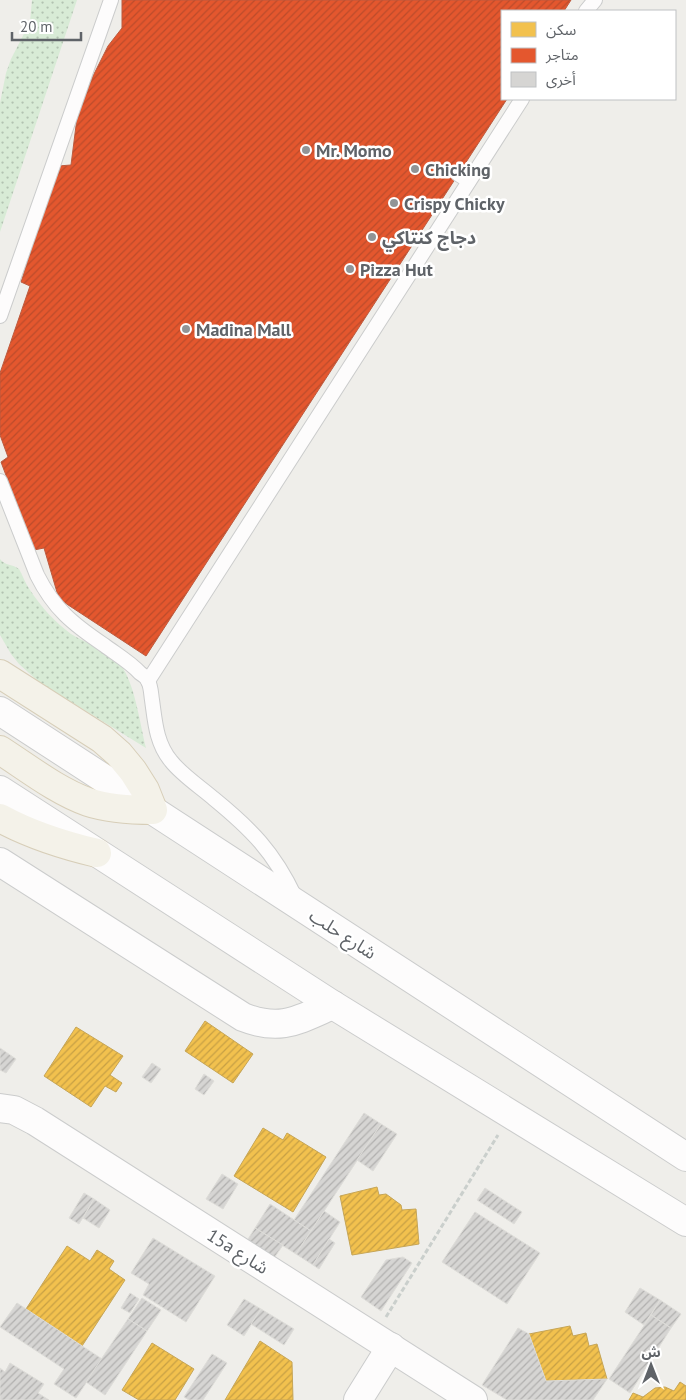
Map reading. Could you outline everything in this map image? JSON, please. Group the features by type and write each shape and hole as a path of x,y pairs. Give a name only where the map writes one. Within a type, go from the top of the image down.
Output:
{"main road":[{"path":"0,674 102,739 119,754 145,790 153,810 110,808 88,802 68,794 0,750"},
{"path":"0,818 49,840 97,853"}],"street":[{"name":"شارع حلب","path":"0,711 686,1157"},
{"path":"0,790 333,1005 686,1222"},
{"path":"0,862 243,1017 255,1022 281,1024 294,1022 333,1005"},
{"name":"15a شارع","path":"0,1108 14,1110 35,1121 473,1400"},
{"path":"358,1400 382,1342"}],"lane":[{"path":"0,316 112,0"},
{"path":"587,10 595,0"},
{"path":"148,681 464,177 521,100"},
{"path":"0,481 44,590 77,627 126,660 148,681 156,730 160,744 170,760 244,824 266,848 284,875 298,904"}],"path":[{"path":"382,1342 511,1114"}],"green space":[{"path":"32,0 77,0 0,232 0,103 11,59 30,22"},
{"path":"0,559 4,563 19,569 34,596 59,624 71,634 109,654 120,664 130,682 146,748 39,682 11,654 0,635"}],"building: سكن":[{"path":"205,1021 253,1054 233,1083 185,1051"},
{"path":"76,1027 123,1056 110,1075 122,1083 116,1092 105,1086 91,1107 44,1076"},
{"path":"263,1128 283,1140 287,1133 326,1157 293,1212 234,1176"},
{"path":"377,1187 379,1195 386,1194 401,1205 402,1210 416,1209 419,1244 352,1255 340,1196"},
{"path":"67,1246 90,1261 97,1250 114,1261 109,1269 125,1280 82,1346 26,1309"},
{"path":"570,1326 573,1336 586,1333 589,1346 597,1344 607,1379 546,1381 529,1334"},
{"path":"260,1341 292,1362 293,1400 225,1400"},
{"path":"152,1343 194,1369 175,1400 139,1400 122,1390"},
{"path":"680,1382 686,1386 686,1400 629,1400 633,1393 643,1397 655,1388 665,1387 674,1391"}],"building: متاجر":[{"name":"Madina Mall","path":"122,0 571,0 565,10 501,10 501,100 506,100 146,656 59,599 44,548 34,550 1,462 8,457 0,435 0,373 30,286 21,282 58,166 71,165 77,118 93,76 108,46 122,28"}],"building: أخرى":[{"path":"0,1048 16,1059 6,1073 0,1070"},
{"path":"152,1063 161,1069 151,1083 142,1077"},
{"path":"204,1074 214,1081 204,1095 195,1089"},
{"path":"364,1113 381,1124 311,1231 294,1220"},
{"path":"381,1124 397,1134 373,1171 357,1160"},
{"path":"222,1174 238,1184 223,1209 206,1199"},
{"path":"485,1188 522,1212 514,1224 477,1200"},
{"path":"84,1193 94,1199 79,1224 69,1218"},
{"path":"94,1199 110,1210 99,1228 83,1218"},
{"path":"270,1204 311,1231 296,1254 255,1228"},
{"path":"324,1211 340,1222 313,1265 296,1254"},
{"path":"475,1212 540,1253 507,1304 442,1262"},
{"path":"255,1228 283,1245 272,1261 245,1244"},
{"path":"153,1238 215,1276 186,1322 143,1295 149,1284 131,1273"},
{"path":"329,1239 335,1243 319,1269 313,1265"},
{"path":"403,1257 412,1263 381,1311 361,1297 386,1260"},
{"path":"640,1288 660,1300 644,1325 625,1312"},
{"path":"130,1293 139,1299 130,1313 121,1308"},
{"path":"142,1298 161,1310 147,1331 128,1319"},
{"path":"244,1299 261,1309 244,1336 227,1325"},
{"path":"660,1300 681,1314 671,1328 651,1315"},
{"path":"17,1303 102,1359 76,1398 54,1384 64,1369 0,1327"},
{"path":"261,1309 294,1329 284,1345 251,1324"},
{"path":"651,1315 671,1328 630,1393 609,1379"},
{"path":"128,1319 147,1331 105,1395 86,1382"},
{"path":"518,1328 529,1334 546,1381 607,1379 593,1400 507,1400 482,1385"},
{"path":"212,1354 227,1363 203,1400 189,1400 184,1397"},
{"path":"10,1363 44,1384 38,1393 49,1400 0,1400 0,1368 5,1372"}],"place":[{"name":"Mr. Momo","path":"306,150"},
{"name":"Chicking","path":"415,169"},
{"name":"Crispy Chicky","path":"394,203"},
{"name":"دجاج كنتاكي","path":"372,237"},
{"name":"Pizza Hut","path":"350,269"},
{"name":"Madina Mall","path":"186,329"}]}
